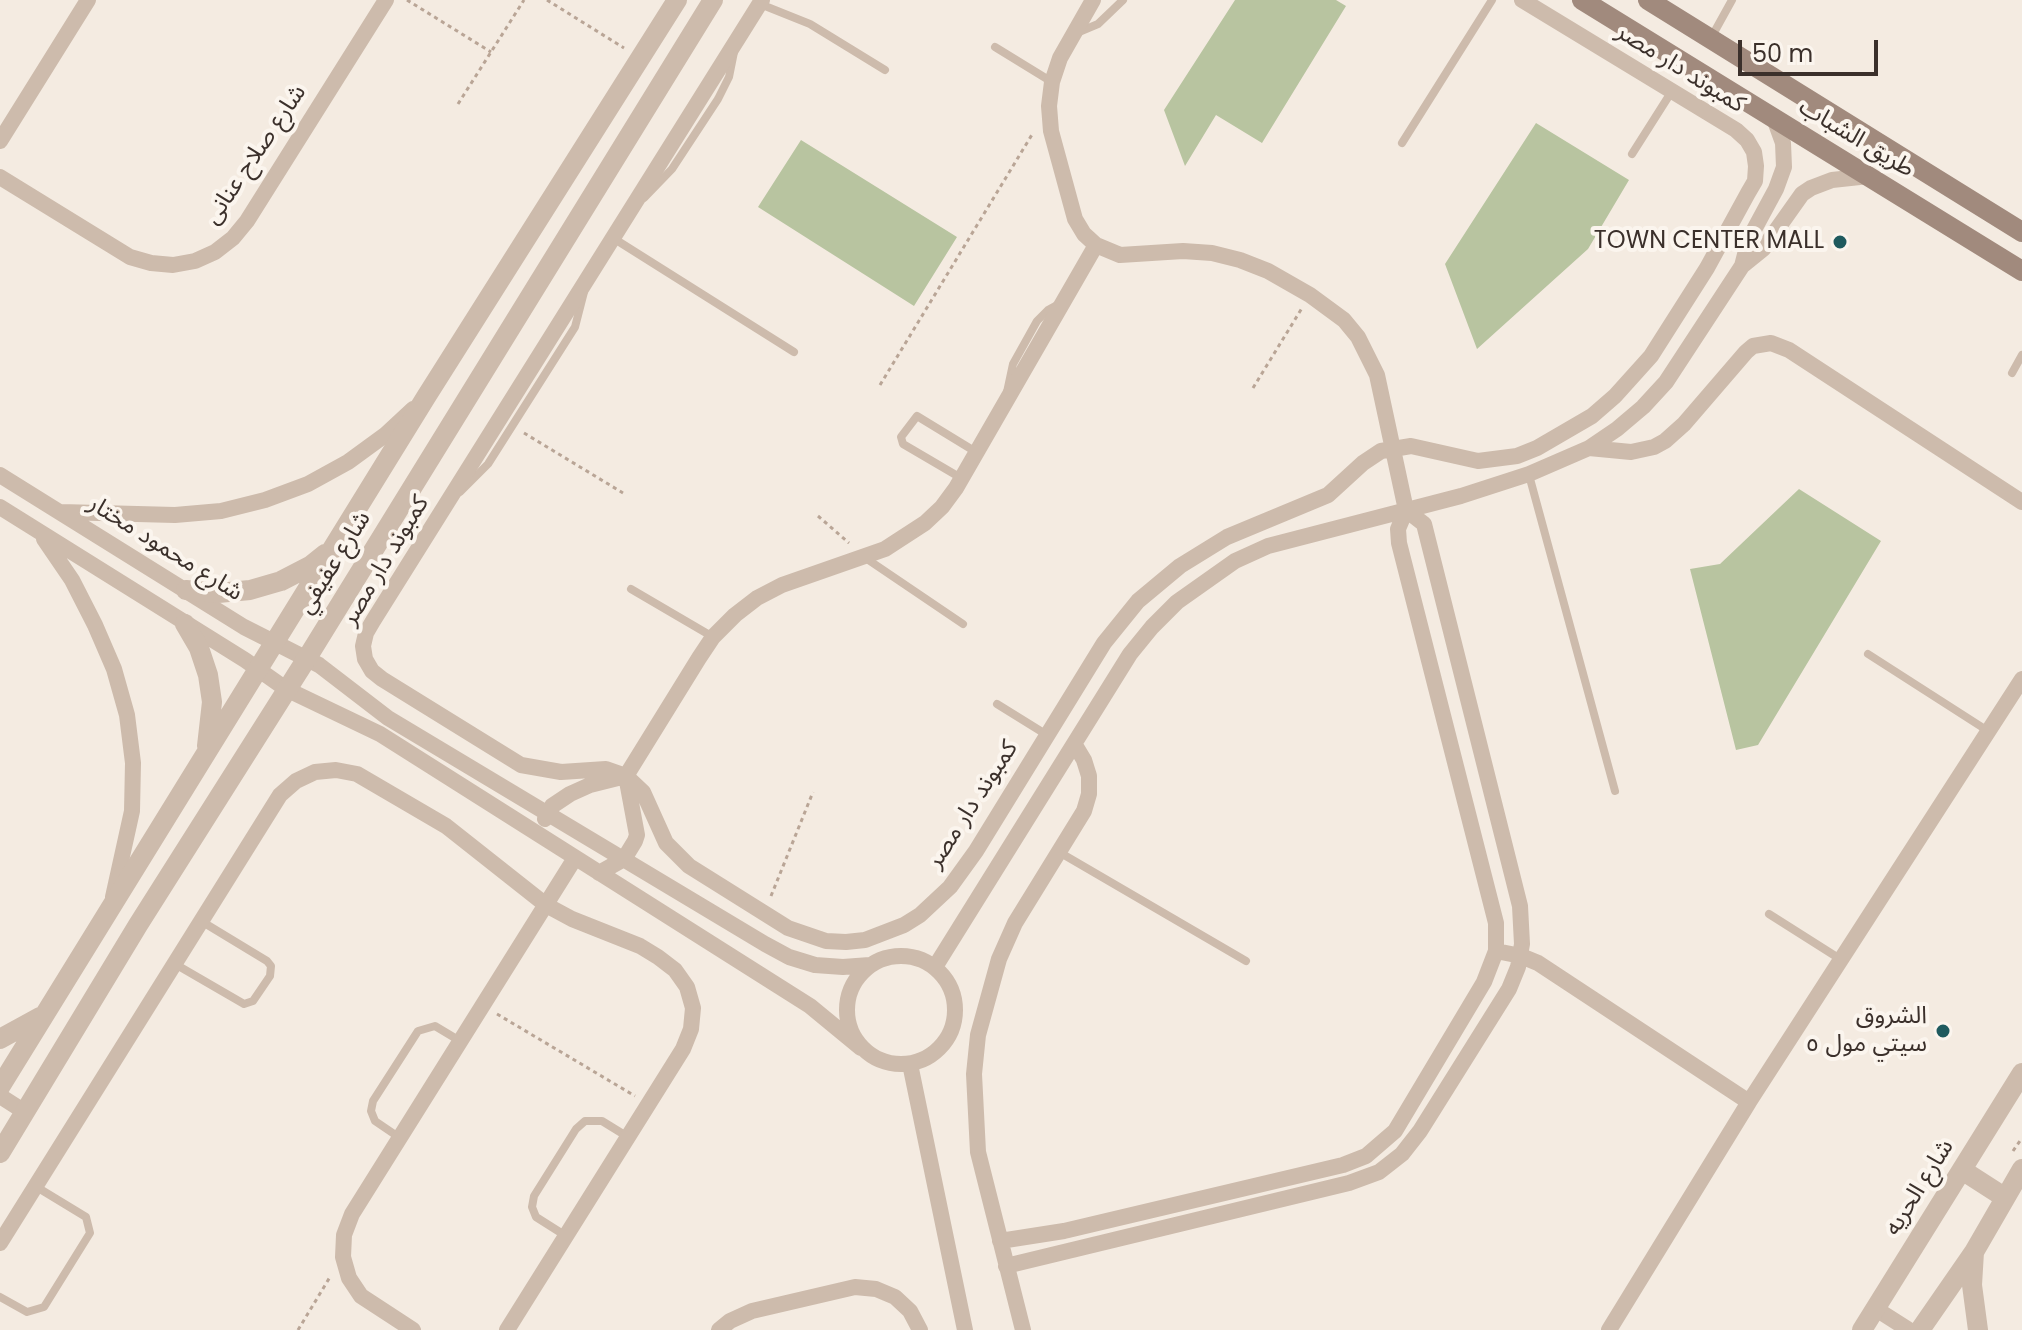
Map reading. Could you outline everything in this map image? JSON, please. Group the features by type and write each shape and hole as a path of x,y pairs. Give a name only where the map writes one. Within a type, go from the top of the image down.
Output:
{"main road":[{"name":"طريق الشباب","path":"1582,0 2022,271"},
{"name":"طريق الشباب","path":"1648,0 2022,232"}],"street":[{"path":"0,141 88,0"},
{"name":"شارع صلاح عنانى","path":"0,177 130,257 173,265 195,261 215,252 233,238 247,221 386,0"},
{"name":"شارع عفيفي","path":"0,1087 426,397 677,0"},
{"name":"شارع عفيفي","path":"0,1153 6,1128 25,1112 713,0"},
{"path":"1000,1241 1080,1227 1343,1165 1366,1156 1386,1141 1402,1121 1484,982 1496,951 1496,923 1490,892 1399,543 1398,529 1406,510 1382,397 1369,355 1344,320 1310,295 1268,271 1212,253 1183,251 1134,256 1108,252 1084,234 1075,219 1051,131 1049,106 1052,82 1071,35 1093,0"},
{"name":"كمبوند دار مصر","path":"761,2 366,633 363,646 365,659 372,671 521,765 561,772 606,769 626,776 643,792 659,829 677,856 764,913 806,936 846,942 885,934 912,920 936,902 963,871 1112,632 1138,601 1203,550 1227,537 1312,504 1328,495 1371,456 1391,448 1421,447 1459,459 1478,461 1517,456 1565,434 1592,416 1635,376 1686,303 1755,181 1754,152 1736,130 1522,0"},
{"path":"1742,266 1749,239 1776,189 1784,167 1783,143 1775,121"},
{"path":"594,135 620,150"},
{"path":"935,967 1130,654 1177,602 1235,561 1268,546 1461,496 1529,474 1589,448 1635,415 1666,382 1742,266 1763,249 1794,203 1811,188 1832,180 1869,176"},
{"path":"599,873 624,859 633,848 637,835 626,776 713,637 757,598 782,585 885,549 925,523 942,507 1096,245"},
{"path":"1589,448 1631,452 1665,441 1684,424 1746,352 1753,346 1771,343 1797,355 2022,502"},
{"path":"59,512 175,515 221,511 265,500 308,484 348,462 385,435 426,397"},
{"name":"شارع محمود مختار","path":"0,475 186,590 275,643 307,658 388,718 789,957 815,965 870,965"},
{"path":"0,507 286,689 380,734 810,1006 861,1048 875,1059 892,1064 925,1060 948,1039 956,1008 946,979 935,967 903,955 885,957 856,978 848,995 846,1014 851,1032 861,1048"},
{"path":"1006,1266 1349,1183 1379,1172 1402,1154 1420,1131 1509,989 1521,956 1523,931 1520,906 1424,524 1406,510"},
{"path":"38,531 72,580 95,625 114,669 127,715 133,763 132,811 110,910"},
{"path":"186,590 218,593 250,590 281,581 335,547"},
{"path":"185,624 199,648 208,675 212,702 211,730 204,757"},
{"path":"1609,1330 1749,1102 2022,679"},
{"path":"1023,1330 978,1152 974,1074 978,1035 999,959 1015,923 1084,811 1089,794 1089,776 1075,745"},
{"path":"0,1243 280,795 296,781 315,772 336,770 357,774 446,826 546,905 572,919 640,946 675,970 687,987 693,1008 691,1029 683,1049 507,1330"},
{"path":"541,836 548,812 570,794 590,785 626,776"},
{"path":"413,1330 361,1296 349,1278 343,1257 344,1235 352,1214 575,858"},
{"path":"1496,951 1521,956 1547,969 1749,1102"},
{"path":"0,1039 47,1013"},
{"path":"910,1064 965,1330"},
{"name":"شارع الحريه","path":"1862,1330 2022,1073"},
{"path":"0,1096 25,1112"},
{"path":"1920,1330 1974,1252 2004,1197 2016,1163"},
{"path":"1962,1170 2004,1197"},
{"path":"1974,1252 1972,1285 1978,1330"},
{"path":"719,1330 752,1311 855,1287 876,1289 895,1297 910,1311 920,1330"},
{"path":"1876,1309 1909,1330"}],"lane":[{"path":"1071,35 1098,24 1123,0"},
{"path":"1402,143 1492,0"},
{"path":"1710,39 1732,0"},
{"path":"761,2 810,24 885,70"},
{"path":"995,47 1052,82"},
{"path":"1632,154 1672,91"},
{"path":"613,238 794,352"},
{"path":"447,503 479,474 575,327 586,281"},
{"path":"2012,373 2022,355"},
{"path":"961,479 903,444 901,437 917,416 976,452"},
{"path":"1529,474 1615,791"},
{"path":"864,557 963,624"},
{"path":"631,589 713,637"},
{"path":"1868,654 1988,731"},
{"path":"997,704 1047,735"},
{"path":"1058,852 1246,961"},
{"path":"1769,914 1841,960"},
{"path":"175,963 244,1004 253,1001 270,976 267,961 201,921"},
{"path":"400,1138 375,1121 371,1106 414,1036 423,1028 435,1026 460,1041"},
{"path":"566,1236 533,1212 532,1201 542,1182 576,1129 585,1121 602,1121 628,1137"},
{"path":"0,1297 27,1312 44,1307 90,1233 86,1217 35,1186"}],"path":[{"path":"407,0 491,52"},
{"path":"458,104 524,0"},
{"path":"547,0 641,59"},
{"path":"880,385 1049,106"},
{"path":"1253,388 1310,295"},
{"path":"512,425 623,493"},
{"path":"818,516 864,557"},
{"path":"764,913 813,792"},
{"path":"483,1005 648,1104"},
{"path":"2016,1163 2022,1138"},
{"path":"298,1330 343,1257"}],"green space":[{"path":"1235,0 1336,0 1346,6 1262,143 1216,115 1185,166 1164,110"},
{"path":"1536,123 1629,180 1588,249 1477,349 1445,264"},
{"path":"801,140 957,237 914,306 758,207"},
{"path":"1799,489 1881,541 1758,745 1736,750 1690,569 1720,564"}],"place":[{"name":"TOWN CENTER MALL","path":"1840,242"},
{"name":"الشروق سيتي مول ٥","path":"1943,1031"}]}
